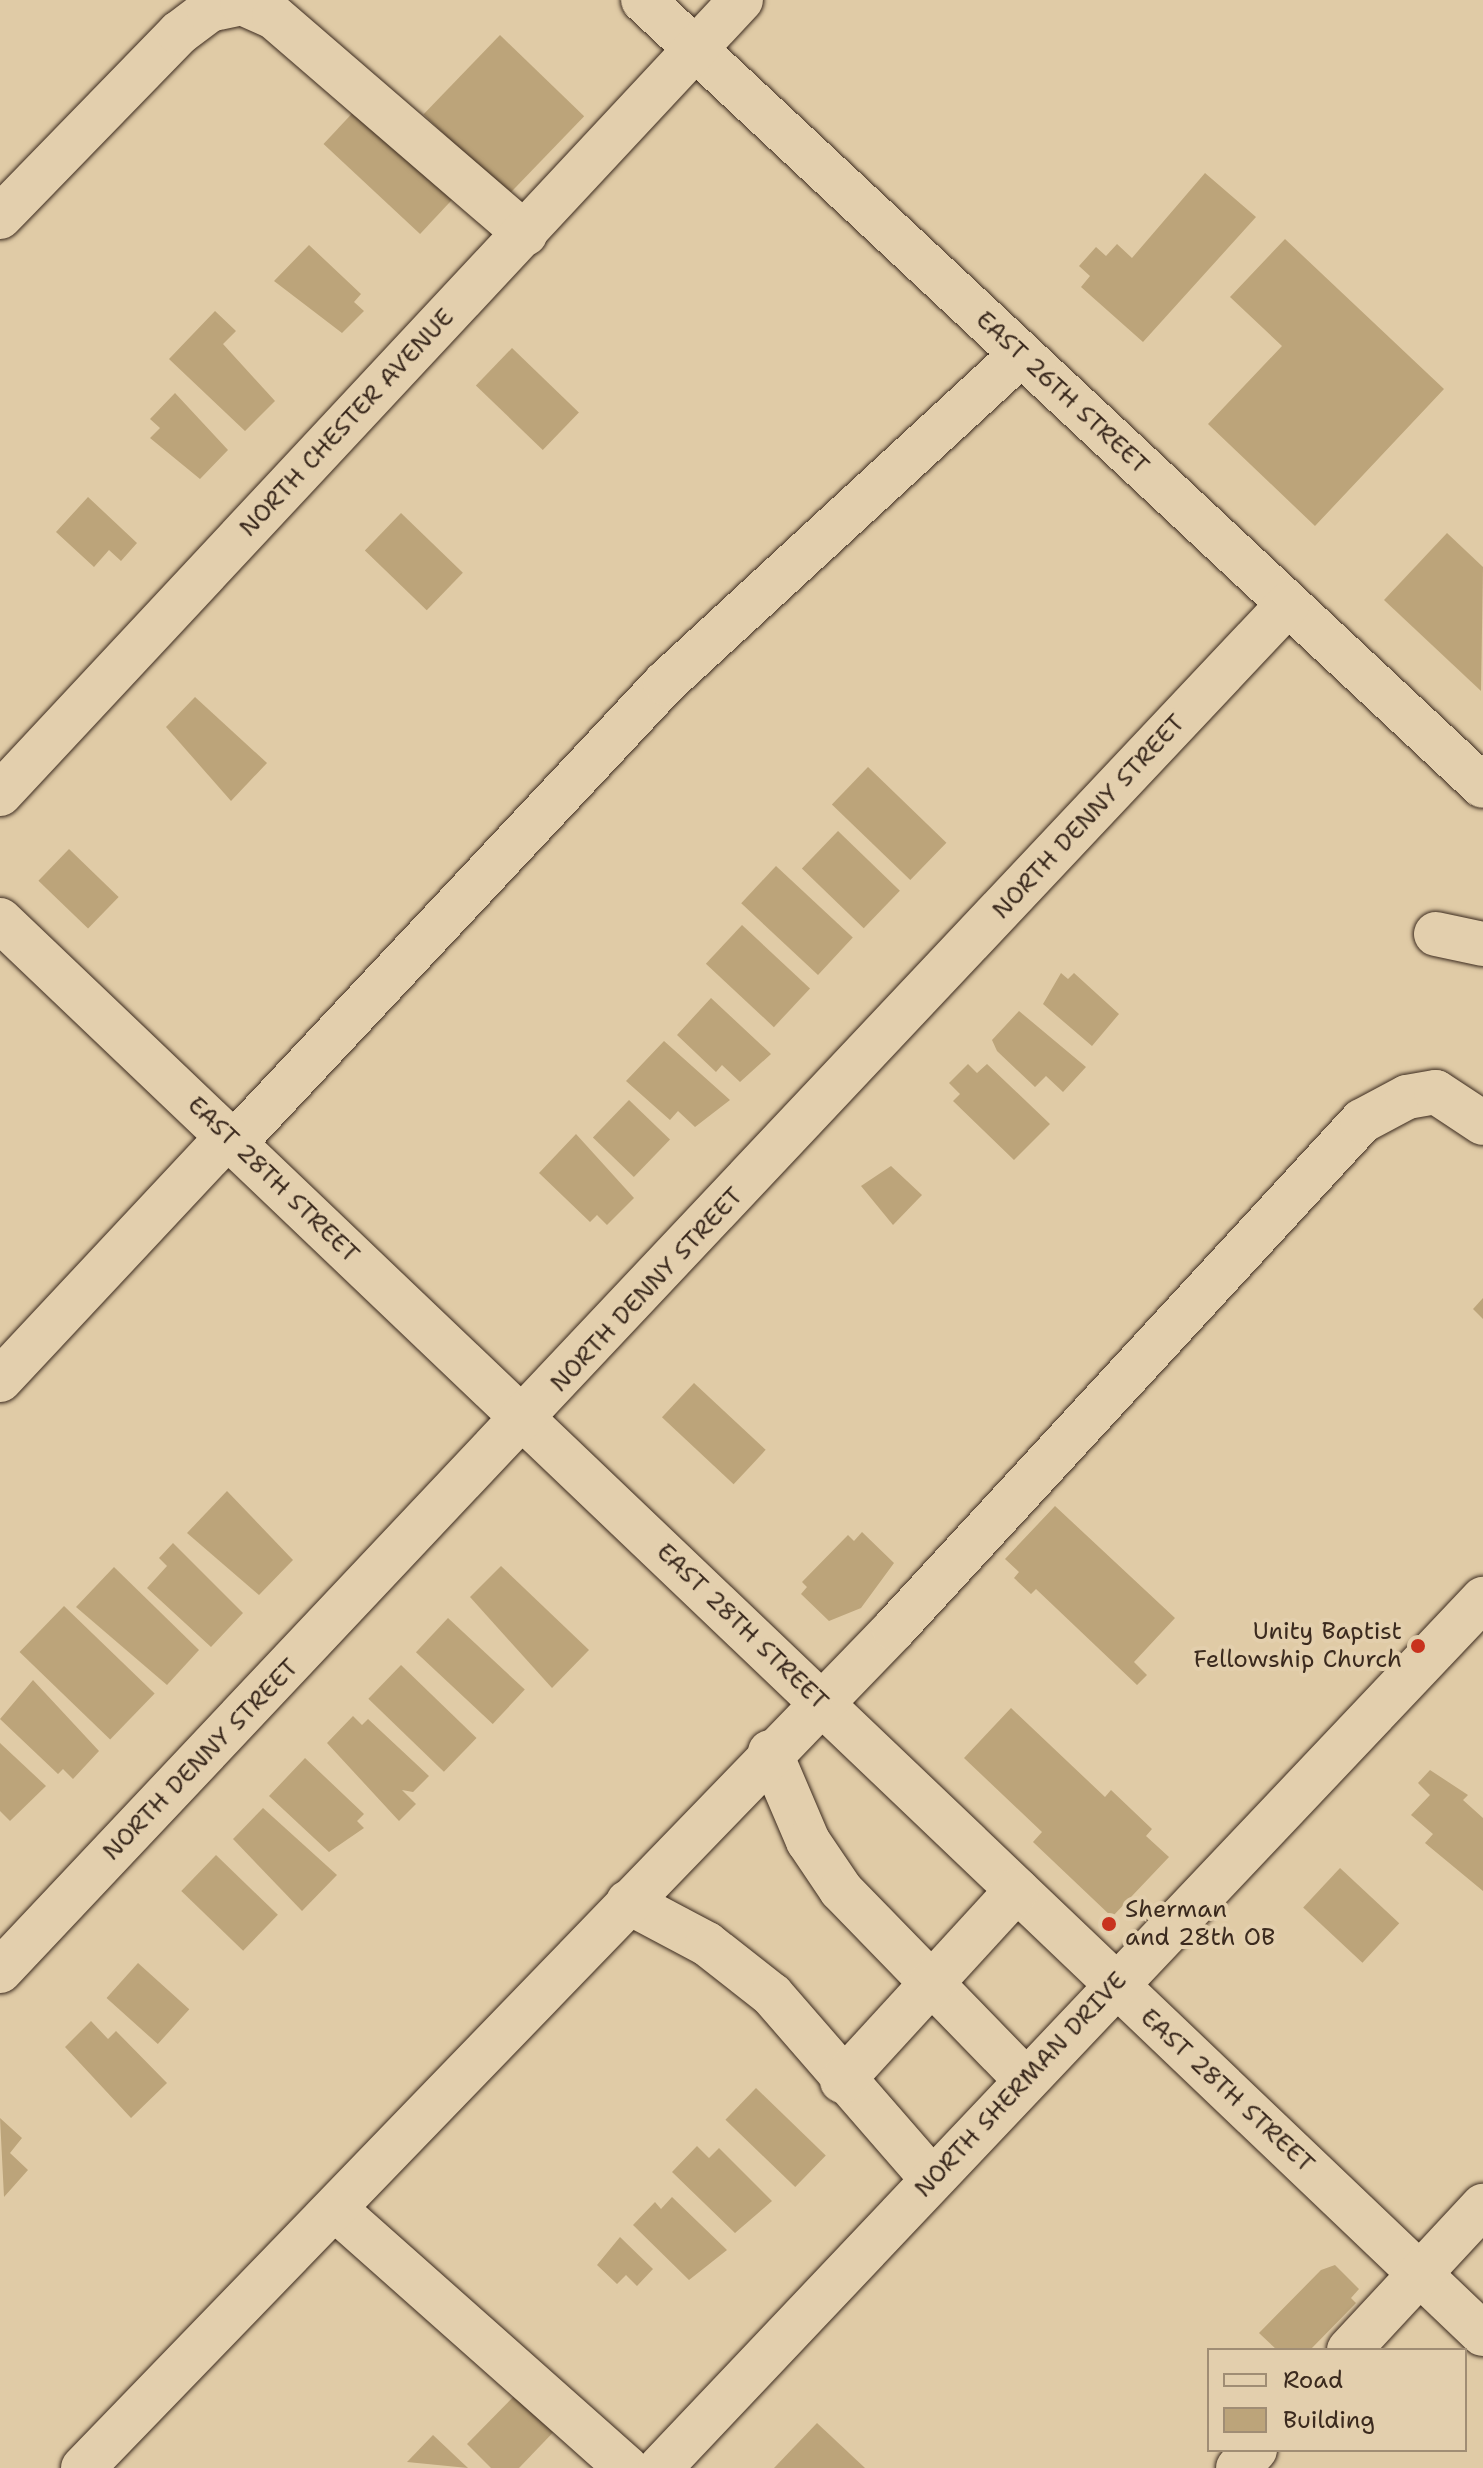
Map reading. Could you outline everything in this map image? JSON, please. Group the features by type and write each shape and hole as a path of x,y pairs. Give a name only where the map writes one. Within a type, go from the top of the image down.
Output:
{"street":[{"name":"EAST 26TH STREET","path":"643,0 695,52 1483,786"},
{"name":"NORTH CHESTER AVENUE","path":"0,794 741,0"},
{"path":"0,217 179,33 209,10 242,3 274,17 525,234"},
{"path":"0,1380 665,683 1021,355"},
{"name":"NORTH DENNY STREET","path":"0,1971 525,1418 1288,604"},
{"name":"EAST 28TH STREET","path":"0,920 1483,2334"},
{"path":"1436,934 1483,944"},
{"path":"83,2468 335,2209 818,1700 905,1618 1362,1121 1407,1097 1436,1092 1483,1123"},
{"name":"NORTH SHERMAN DRIVE","path":"660,2468 1483,1599"},
{"path":"770,1752 808,1841 841,1890 1026,2080"},
{"path":"842,2081 1017,1890"},
{"path":"628,1902 707,1944 772,1995 842,2081 932,2179"},
{"path":"1351,2348 1483,2206"},
{"path":"335,2209 627,2468"},
{"path":"1238,2468 1253,2452"}],"building":[{"path":"500,35 584,116 508,195 424,114"},
{"path":"359,106 456,196 420,234 324,144"},
{"path":"1205,173 1256,217 1143,342 1081,287 1090,276 1079,266 1096,247 1106,256 1117,244 1132,258"},
{"path":"1285,239 1444,389 1315,526 1208,424 1282,346 1230,297"},
{"path":"309,245 361,294 354,302 364,311 342,333 274,281"},
{"path":"215,311 236,331 223,344 275,401 245,431 169,359"},
{"path":"512,348 579,413 543,450 476,385"},
{"path":"175,393 228,450 200,479 150,438 160,428 150,419"},
{"path":"88,497 137,543 121,561 109,550 94,567 56,532"},
{"path":"401,513 463,573 427,610 365,550"},
{"path":"1447,533 1483,567 1481,691 1384,600"},
{"path":"195,697 267,763 231,801 166,727"},
{"path":"868,767 946,843 910,880 832,804"},
{"path":"838,831 900,891 864,928 802,868"},
{"path":"69,849 119,897 88,929 38,881"},
{"path":"776,866 853,938 818,975 741,903"},
{"path":"742,925 810,988 774,1027 706,964"},
{"path":"1061,973 1068,979 1074,973 1119,1014 1092,1046 1043,1004"},
{"path":"711,998 771,1054 740,1082 722,1065 716,1072 677,1035"},
{"path":"1019,1011 1086,1067 1063,1092 1046,1076 1035,1087 997,1051 992,1040"},
{"path":"664,1041 730,1100 695,1127 678,1111 670,1120 626,1081"},
{"path":"968,1064 977,1073 987,1064 1050,1124 1014,1160 953,1101 960,1094 949,1083"},
{"path":"629,1100 670,1140 634,1177 593,1137"},
{"path":"576,1134 634,1198 607,1225 597,1215 590,1222 539,1173"},
{"path":"891,1166 922,1195 893,1225 861,1186"},
{"path":"1483,1298 1483,1319 1473,1309"},
{"path":"694,1383 766,1450 734,1484 662,1417"},
{"path":"227,1491 293,1560 259,1595 187,1533"},
{"path":"1055,1506 1175,1618 1134,1662 1147,1675 1137,1685 1036,1589 1031,1594 1014,1578 1019,1572 1005,1559"},
{"path":"862,1532 894,1563 861,1608 829,1621 801,1594 807,1587 802,1582 848,1535 854,1541"},
{"path":"173,1543 243,1613 211,1647 147,1588 167,1566 159,1558"},
{"path":"501,1566 589,1650 552,1688 470,1597"},
{"path":"114,1567 199,1650 167,1685 76,1607"},
{"path":"64,1606 155,1694 110,1740 20,1652"},
{"path":"448,1618 525,1690 493,1724 416,1652"},
{"path":"401,1665 477,1738 444,1772 368,1699"},
{"path":"33,1680 99,1751 73,1779 63,1769 58,1774 0,1719"},
{"path":"1011,1708 1105,1797 1111,1790 1152,1829 1146,1836 1169,1857 1112,1917 1033,1842 1042,1832 964,1758"},
{"path":"353,1716 362,1725 368,1719 429,1776 413,1792 402,1790 416,1804 399,1821 327,1743"},
{"path":"0,1743 46,1786 10,1821 0,1811"},
{"path":"305,1758 364,1814 357,1821 364,1828 329,1852 269,1796"},
{"path":"1430,1770 1468,1795 1463,1800 1483,1818 1483,1891 1425,1843 1433,1834 1411,1815 1430,1795 1418,1783"},
{"path":"263,1808 337,1875 302,1911 233,1839"},
{"path":"216,1855 278,1915 243,1951 181,1891"},
{"path":"1340,1868 1399,1923 1362,1963 1303,1907"},
{"path":"138,1963 189,2009 158,2044 107,1998"},
{"path":"91,2021 108,2039 116,2031 167,2083 131,2118 65,2047"},
{"path":"756,2088 826,2155 795,2187 725,2120"},
{"path":"0,2118 22,2138 10,2153 28,2170 4,2197"},
{"path":"697,2146 709,2158 719,2148 772,2201 735,2233 672,2172"},
{"path":"672,2197 727,2250 689,2280 633,2225 655,2202 661,2209"},
{"path":"620,2237 653,2269 637,2286 626,2275 617,2284 597,2265"},
{"path":"1335,2265 1359,2289 1351,2298 1356,2303 1312,2348 1275,2348 1259,2333 1321,2270"},
{"path":"526,2384 564,2421 519,2468 491,2468 467,2444"},
{"path":"817,2423 865,2468 774,2468"},
{"path":"433,2435 468,2468 407,2462"}],"place":[{"name":"Unity Baptist Fellowship Church","path":"1418,1646"},
{"name":"Sherman and 28th OB","path":"1109,1924"}]}
